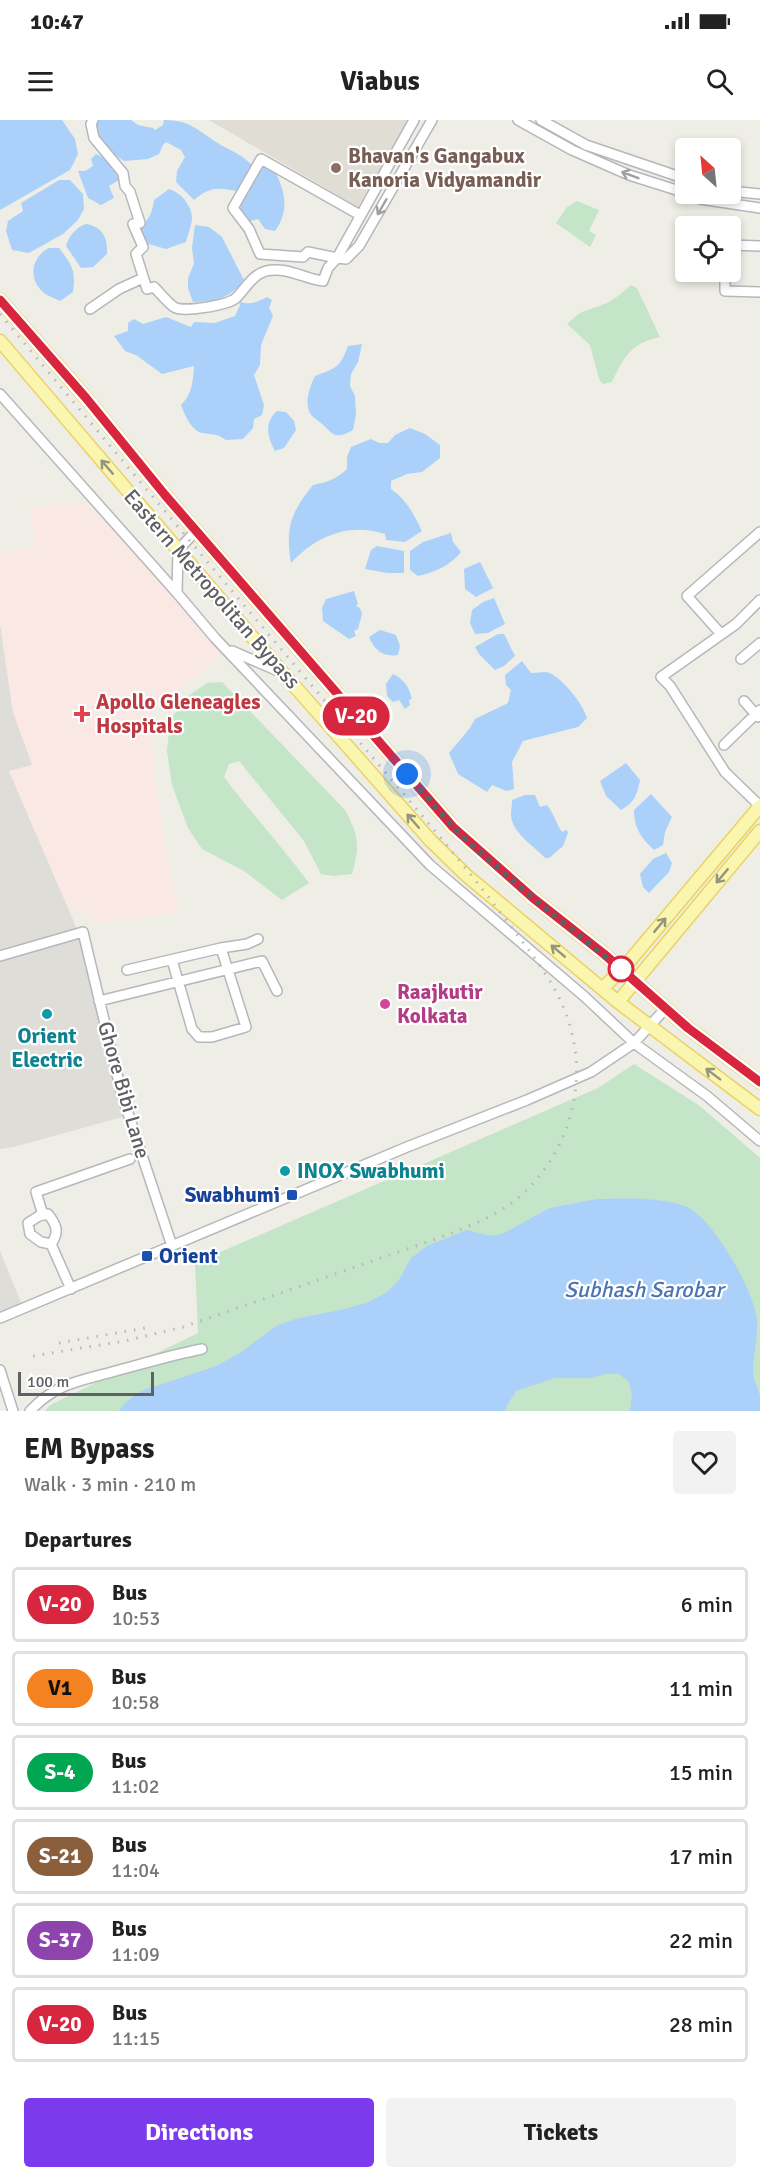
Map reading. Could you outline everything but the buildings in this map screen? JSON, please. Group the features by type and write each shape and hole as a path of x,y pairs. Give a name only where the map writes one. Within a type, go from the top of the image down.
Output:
{"main road":[{"name":"Eastern Metropolitan Bypass","path":"0,300 86,398 196,531 453,827 665,1009 760,1082"},
{"name":"Eastern Metropolitan Bypass","path":"0,341 6,353 430,840 466,875 618,1002 760,1109"},
{"path":"603,988 627,964 760,806"},
{"path":"618,1002 760,831"}],"street":[{"path":"93,120 91,124 94,138 123,173 125,186 130,192 140,223 133,224 143,247 136,254 147,289 154,287 174,307 182,310 234,300 256,275 269,270 301,273 308,280 323,281 328,268 337,258 414,120"},
{"path":"360,215 261,159 233,208 249,229 260,254 303,257 308,252 346,260 359,246 432,120"},
{"path":"518,120 572,150 640,179 675,190"},
{"path":"541,120 586,145 675,175"},
{"path":"606,165 610,154"},
{"path":"741,192 760,194"},
{"path":"734,204 760,208"},
{"path":"741,245 760,246"},
{"path":"90,309 143,278"},
{"path":"725,282 725,291 760,292"},
{"path":"0,394 215,638 228,649 430,865 585,997 634,1043 707,1096 760,1141"},
{"path":"177,593 178,550 196,531"},
{"path":"721,634 687,596 760,532"},
{"path":"760,600 736,624 662,677 725,772 760,806"},
{"path":"741,659 760,643"},
{"path":"228,649 283,673"},
{"path":"724,745 759,714 744,701"},
{"name":"Ghore Bibi Lane","path":"0,956 82,932 122,1095 172,1246"},
{"path":"127,970 247,944 258,939"},
{"path":"172,960 192,1029 200,1037 212,1037 246,1027 221,948"},
{"path":"99,1001 262,961 277,991"},
{"path":"0,1318 406,1147 527,1100 591,1072 634,1043 665,1009"},
{"path":"43,1215 36,1192 130,1159"},
{"path":"48,1214 57,1230 57,1237 51,1244 41,1242 30,1234 28,1223 48,1214"},
{"path":"51,1244 71,1288"},
{"path":"30,1411 43,1398 64,1385 143,1362 202,1349"},
{"path":"0,1370 13,1411"}],"shaded area":[{"name":"Bhavan's Gangabux Kanoria Vidyamandir","path":"209,120 408,120 358,207"},
{"name":"Apollo Gleneagles Hospitals","path":"82,501 125,541 223,654 148,716 163,834 179,912 93,924 82,910 68,908 9,771 32,765 13,712 0,623 0,555 36,544 28,508"},
{"path":"0,623 13,712 33,765 9,771 80,936 126,1116 0,1149"},
{"path":"0,1251 22,1305 0,1314"}],"green space":[{"path":"577,201 599,210 589,231 596,235 590,247 556,223 567,207"},
{"path":"631,285 637,288 660,337 635,347 620,365 612,382 603,384 599,379 590,345 567,324 583,312 610,301"},
{"path":"222,682 345,810 357,841 352,874 333,876 321,874 304,841 239,761 229,764 224,777 309,883 282,900 244,871 202,849 188,828 172,785 167,751 170,721 185,698 207,683"},
{"path":"634,1064 700,1106 760,1158 760,1411 45,1411 50,1405 198,1333 195,1263 598,1088"}],"water":[{"path":"0,120 62,120 75,139 78,154 70,170 0,210"},
{"path":"95,120 131,120 138,125 155,130 163,125 164,120 189,124 238,154 253,166 237,191 214,189 194,200 176,182 177,171 185,157 181,150 166,142 159,154 148,159 124,161 95,138"},
{"path":"96,154 111,164 119,180 109,186 114,198 101,205 88,198 78,171 85,171 93,166 91,159"},
{"path":"263,167 275,171 283,194 283,216 275,231 265,229 258,219 247,222 242,216 240,204"},
{"path":"59,180 70,180 83,194 84,209 78,220 63,234 29,253 12,250 6,231 8,221 23,211 21,203"},
{"path":"169,189 185,200 192,218 186,242 166,249 145,243 138,228 149,216 154,200"},
{"path":"86,224 92,225 103,234 107,243 107,254 93,267 81,268 66,246 73,232"},
{"path":"195,225 209,227 222,237 244,280 222,298 193,302 188,288 188,278 194,264 192,248"},
{"path":"49,248 59,248 73,273 73,292 60,301 43,292 35,281 35,262"},
{"path":"267,297 272,300 269,308 273,316 261,345 260,365 254,375 264,405 262,415 254,419 253,428 243,439 226,440 217,435 198,432 189,422 181,405 188,397 194,366 162,374 136,355 125,351 114,336 128,331 128,323 134,319 143,324 166,317 191,327 194,322 215,323 235,316 240,305 239,301 253,303"},
{"path":"362,344 358,362 351,374 350,386 355,396 356,415 353,430 342,435 335,435 310,413 308,400 310,389 315,376 333,369 340,363 348,346"},
{"path":"277,411 286,412 294,421 296,430 284,448 275,451 268,430 270,420"},
{"path":"410,428 425,434 440,445 440,458 422,472 407,474 391,481 391,489 406,503 422,531 405,542 386,540 385,534 372,531 346,531 311,545 291,563 289,540 292,521 299,504 313,485 331,480 347,469 347,457 351,447 371,439 379,443 388,443 395,435"},
{"path":"451,533 453,542 461,552 452,561 418,576 410,570 410,551 423,542"},
{"path":"377,546 404,551 404,573 365,569 371,550"},
{"path":"480,562 493,588 476,597 465,589 464,569"},
{"path":"354,591 358,604 356,606 360,608 362,614 358,629 354,631 356,636 349,639 323,621 322,608 326,599"},
{"path":"494,598 505,624 488,633 475,634 470,623 472,610"},
{"path":"380,630 396,635 400,646 398,655 384,654 374,646 369,637"},
{"path":"498,634 504,634 515,656 504,666 495,670 475,647"},
{"path":"522,661 531,673 546,672 565,684 587,718 578,727 523,741 512,762 514,789 506,791 492,785 487,792 458,774 449,753 475,719 508,703 511,690 506,685 505,675"},
{"path":"393,674 403,681 411,695 410,705 405,709 399,700 393,702 387,696 386,684"},
{"path":"626,763 640,780 635,798 621,810 606,796 600,781"},
{"path":"651,794 672,817 665,832 663,845 654,850 639,832 634,816 634,810"},
{"path":"525,795 535,795 540,807 547,805 562,832 567,830 563,846 549,858 545,858 524,838 512,821 512,800"},
{"path":"666,853 672,863 669,872 649,893 643,887 640,874 653,859"},
{"name":"Subhash Sarobar","path":"597,1199 667,1201 687,1207 698,1214 709,1226 731,1258 755,1308 757,1327 753,1371 760,1397 760,1411 630,1411 632,1393 628,1381 619,1374 606,1374 591,1378 555,1378 516,1391 505,1411 119,1411 125,1403 141,1391 216,1366 240,1353 276,1326 295,1319 369,1302 387,1292 399,1280 411,1258 427,1246 467,1230 490,1236 502,1234 550,1208"}],"railway":[{"path":"0,314 489,898 537,961 555,990 569,1021 576,1060 573,1104 559,1146 534,1183 518,1198 494,1214 450,1234 183,1327 125,1341 27,1357"},
{"path":"59,1343 151,1327"}],"bus line":[{"name":"V-20","path":"0,300 86,398 165,495 453,827 533,898 604,954 665,1009 760,1082"}],"place":[{"name":"Bhavan's Gangabux Kanoria Vidyamandir","path":"336,168"},
{"name":"Apollo Gleneagles Hospitals","path":"82,714"},
{"name":"Raajkutir Kolkata","path":"385,1004"},
{"name":"Orient Electric","path":"47,1014"},
{"name":"INOX Swabhumi","path":"285,1171"},
{"name":"Swabhumi","path":"292,1195"},
{"name":"Orient","path":"147,1256"}],"route":[{"path":"407,774 453,827 474,847 621,969"}]}
